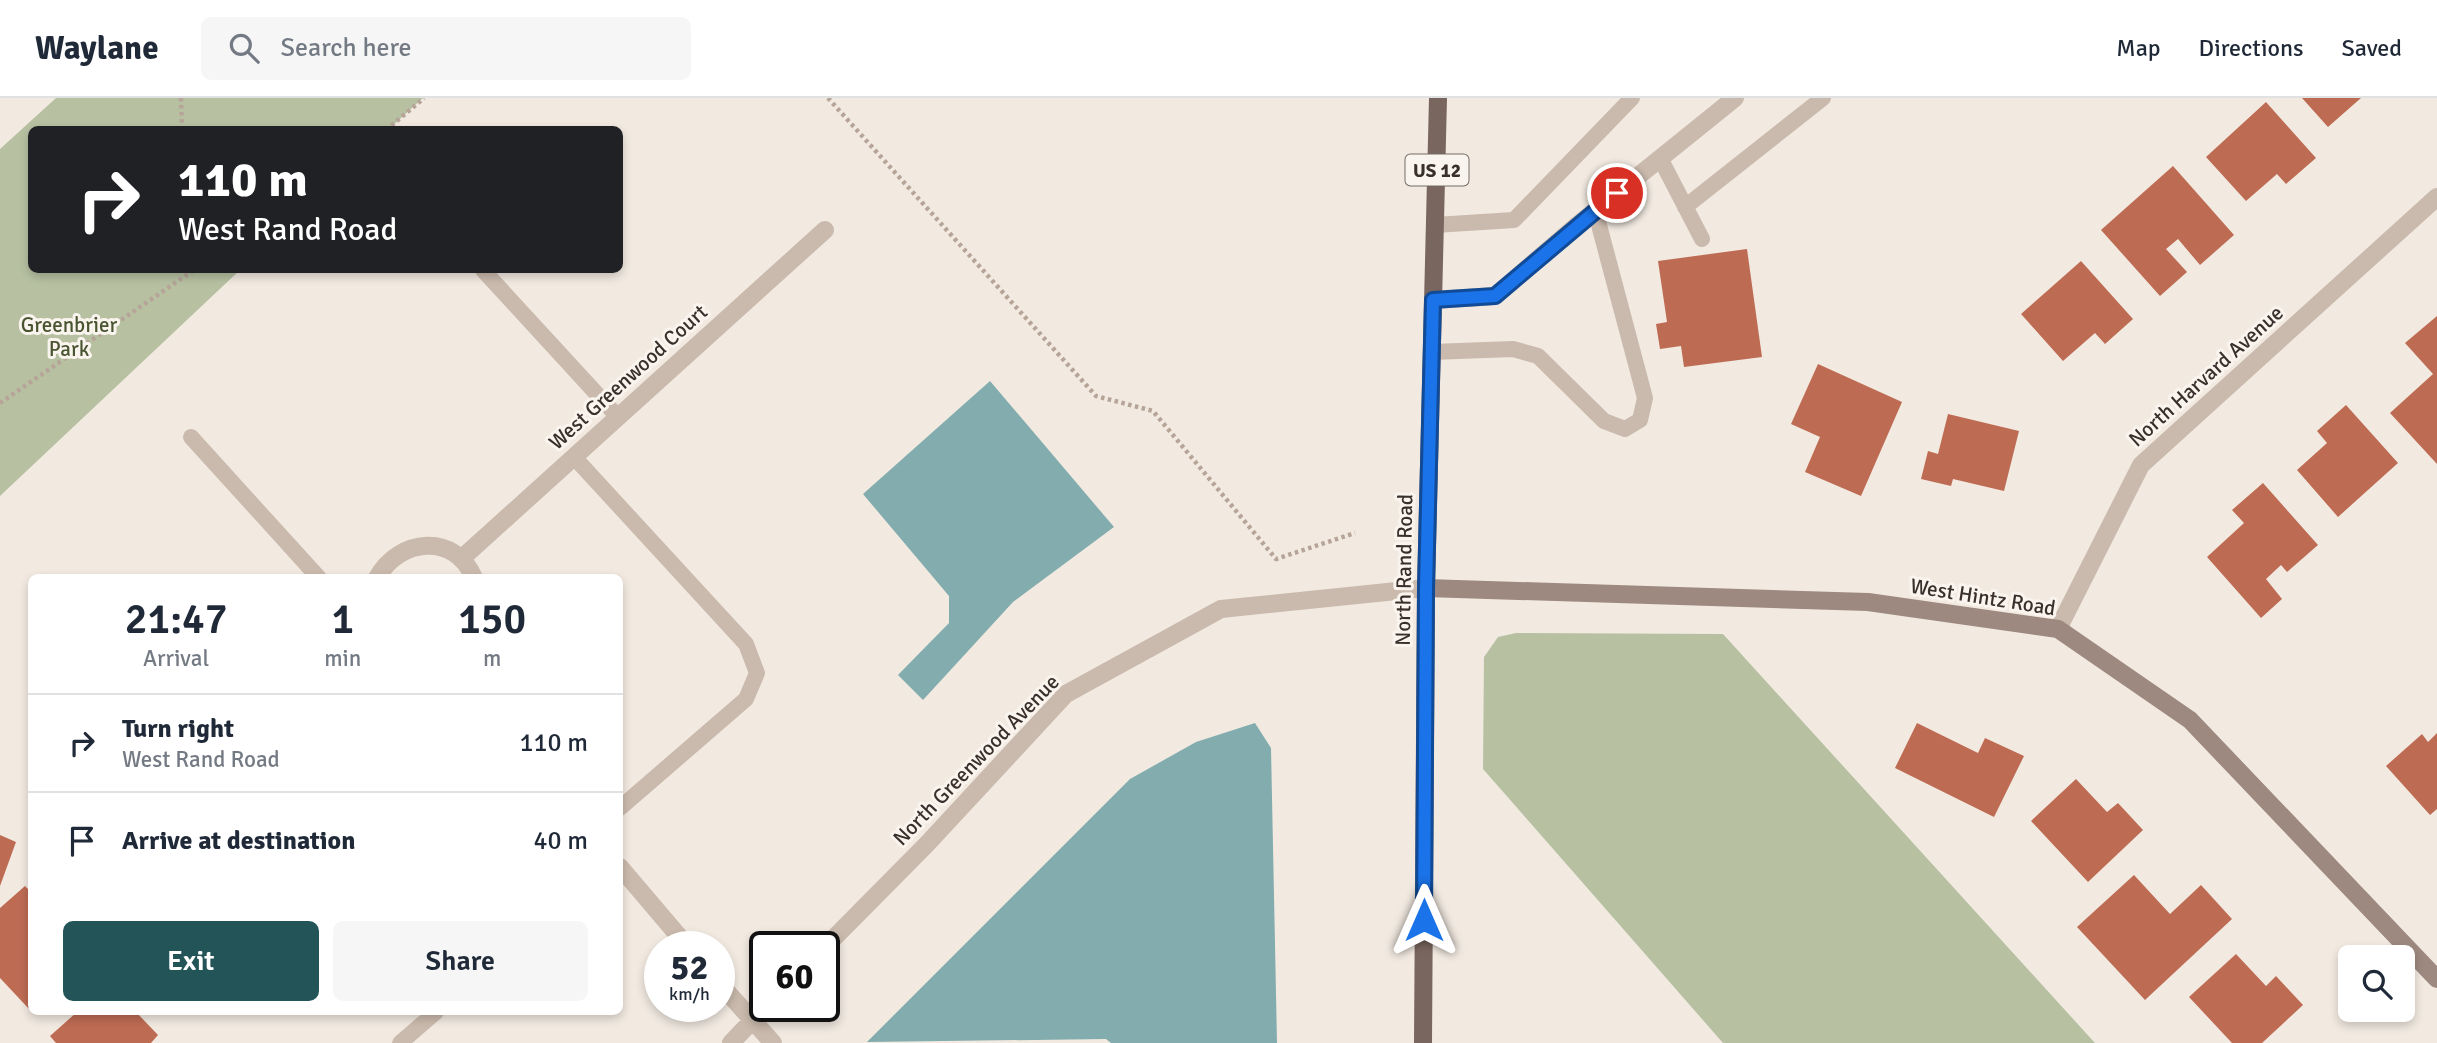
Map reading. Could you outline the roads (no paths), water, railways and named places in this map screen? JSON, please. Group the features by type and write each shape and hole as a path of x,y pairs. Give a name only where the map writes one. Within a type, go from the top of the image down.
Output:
{"main road":[{"name":"North Rand Road","path":"1423,1043 1426,588 1438,98"}],"street":[{"path":"1433,300 1495,296 1595,210 1735,98"},
{"name":"North Harvard Avenue","path":"2058,629 2141,465 2437,197"},
{"name":"West Greenwood Court","path":"461,559 825,230"},
{"path":"379,574 395,554 413,547 431,545 446,549 461,559 473,574"},
{"name":"West Hintz Road","path":"1426,588 1868,602 2058,629 2190,720 2437,979"},
{"name":"North Greenwood Avenue","path":"840,932 927,844 1066,694 1221,609 1426,588"},
{"path":"623,871 674,931"},
{"path":"735,1001 749,1018"},
{"path":"731,1043 751,1022"},
{"path":"753,1022 773,1043"}],"lane":[{"path":"1435,225 1514,220 1632,98"},
{"path":"1685,207 1823,98"},
{"path":"1660,158 1702,239"},
{"path":"1432,352 1513,349 1538,356 1604,421 1625,429 1640,420 1645,398 1595,210"},
{"path":"486,273 618,417"},
{"path":"191,436 315,574"},
{"path":"574,457 746,644 757,673 746,699 623,805"},
{"path":"400,1043 433,1015"}],"water":[{"path":"990,381 1114,527 1013,602 923,700 898,675 949,623 949,596 863,494"},
{"path":"1255,723 1271,748 1277,1043 1111,1043 1106,1039 867,1042 1130,779 1196,742"}],"park label":[{"name":"Greenbrier Park","path":"69,337"}]}
